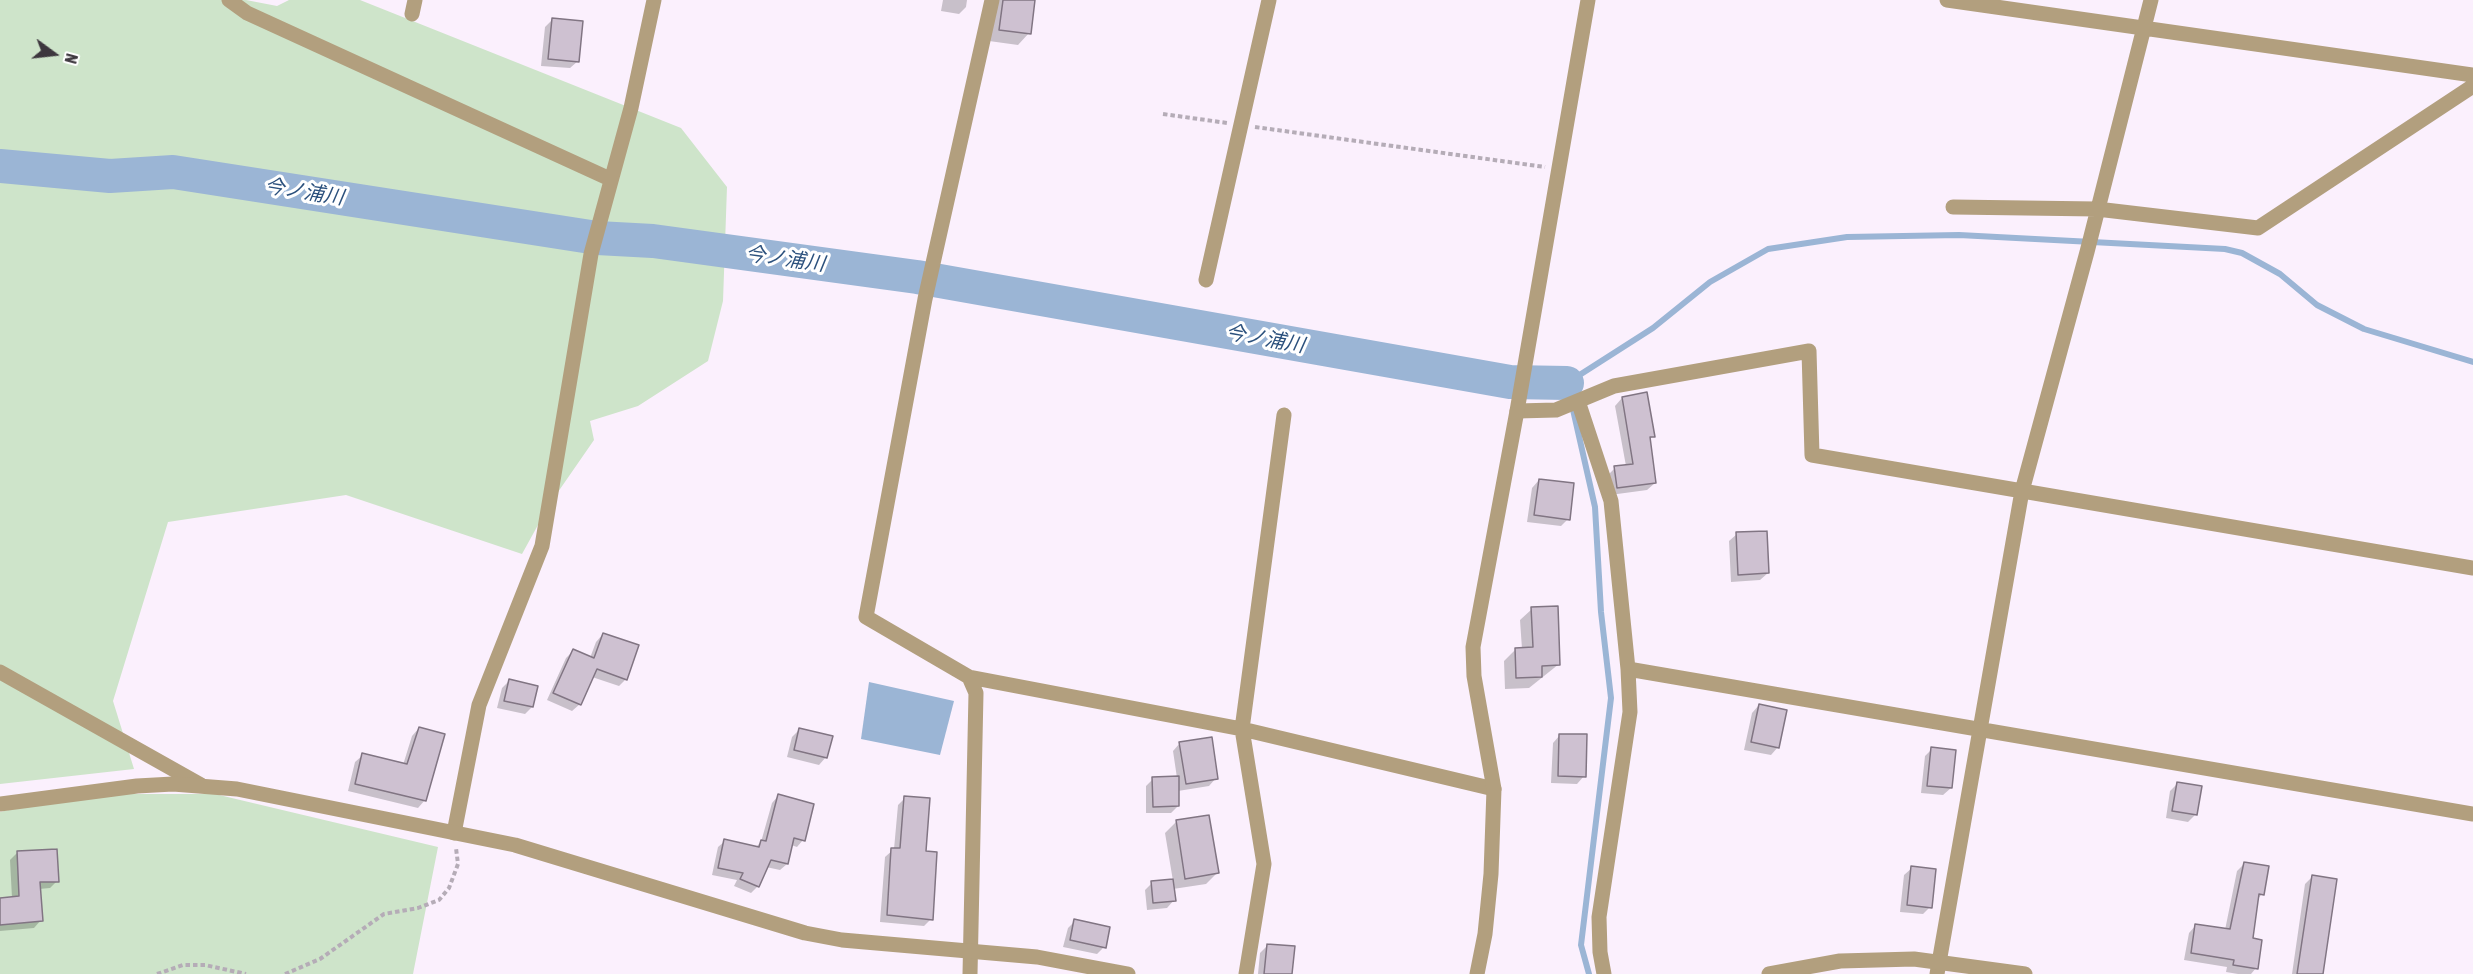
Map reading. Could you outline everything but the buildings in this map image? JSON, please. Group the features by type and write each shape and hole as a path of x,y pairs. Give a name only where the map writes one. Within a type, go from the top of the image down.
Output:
{"street":[{"path":"229,0 248,13 610,179"},
{"path":"454,833 479,705 542,546 591,254 631,108 654,0"},
{"path":"992,0 926,299 866,616 969,677 1242,729 1494,789"},
{"path":"1206,280 1269,0"},
{"path":"1477,974 1485,934 1491,874 1494,789 1474,676 1473,647 1517,411 1587,0"},
{"path":"1947,0 2473,75"},
{"path":"1938,968 2022,491 2151,0"},
{"path":"1953,207 2097,209 2258,228 2473,86"},
{"path":"1517,411 1556,410 1614,386 1809,351 1812,455 2473,568"},
{"path":"1578,401 1611,501 1628,669 1630,712 1599,917 1600,952 1604,974"},
{"path":"1246,974 1264,864 1242,729 1284,415"},
{"path":"1628,669 2473,814"},
{"path":"0,672 201,785"},
{"path":"969,677 976,693 970,974"},
{"path":"0,804 137,786 201,785 237,789 526,849 805,933 842,940 1037,957 1128,974"},
{"path":"1769,974 1840,961 1914,959 1938,968 2025,974"}],"path":[{"path":"1163,114 1557,169"},
{"path":"285,974 320,959 384,914 418,908 439,900 449,888 458,864 454,833"},
{"path":"157,974 183,965 205,965 246,974"}],"green space":[{"path":"0,0 246,0 277,6 289,0 360,0 681,128 727,187 723,301 708,361 638,406 590,421 594,440 549,505 522,554 346,495 168,522 113,701 134,769 0,784"},
{"path":"74,794 215,794 438,847 413,974 0,974 0,812"}],"water":[{"path":"869,682 954,701 940,755 861,739"}],"waterway":[{"name":"今ノ浦川","path":"0,166 110,176 173,172 597,238 653,241 917,277 1510,382 1567,383"},
{"path":"1589,974 1581,945 1611,698 1601,612 1595,507 1567,383 1653,328 1710,282 1768,249 1847,237 1959,235 2225,249 2242,253 2280,274 2317,305 2364,329 2473,362"}]}
